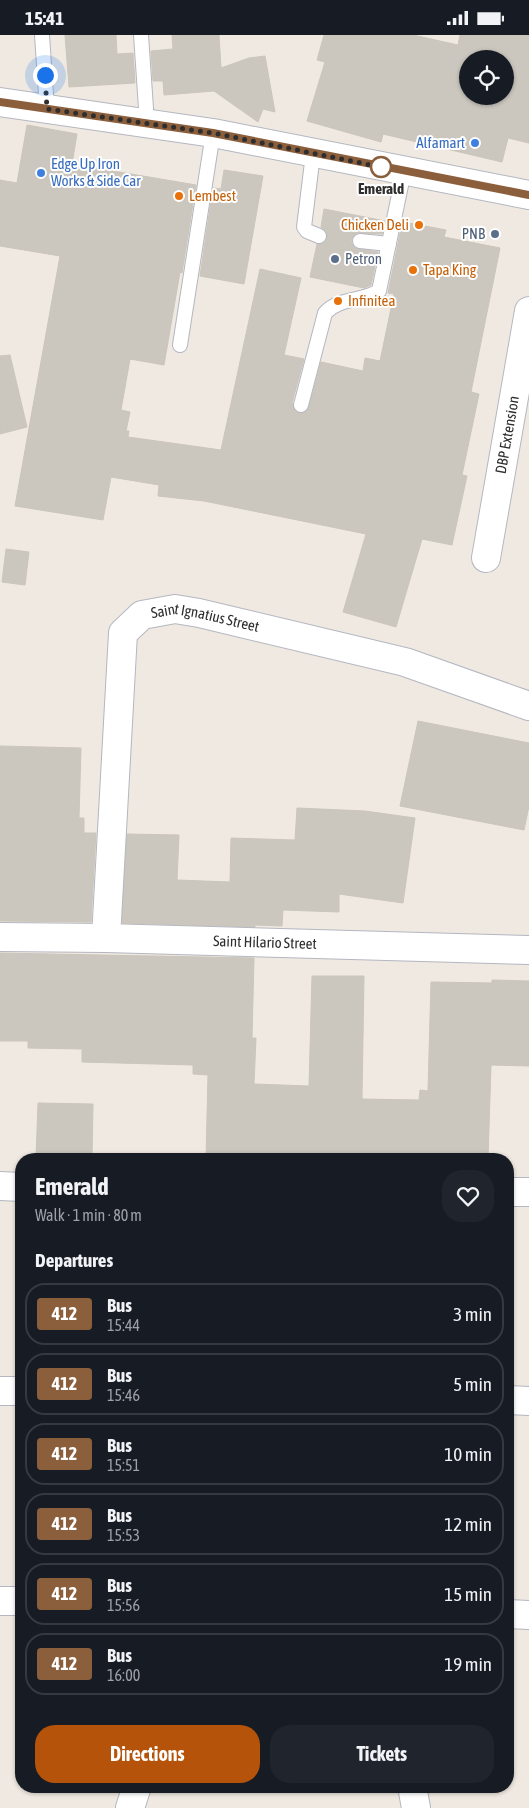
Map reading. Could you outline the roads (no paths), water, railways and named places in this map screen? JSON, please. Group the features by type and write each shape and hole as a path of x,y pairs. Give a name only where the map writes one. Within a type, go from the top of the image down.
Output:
{"street":[{"path":"0,103 213,133 529,195"},
{"name":"DBP Extension","path":"486,558 522,395 529,311"},
{"name":"Saint Ignatius Street","path":"106,938 123,633 142,615 175,609 218,617 405,662 529,706"},
{"name":"Saint Hilario Street","path":"0,937 106,938 529,950"},
{"path":"0,1187 15,1187"},
{"path":"514,1192 529,1192"},
{"path":"0,1391 15,1391"},
{"path":"514,1400 529,1401"},
{"path":"0,1601 15,1601"},
{"path":"514,1614 529,1615"},
{"path":"130,1808 135,1793"},
{"path":"413,1793 416,1808"}],"lane":[{"path":"42,35 47,109"},
{"path":"141,35 147,123"},
{"path":"180,345 213,133"},
{"path":"313,154 304,227 319,236"},
{"path":"301,405 325,313 332,305 372,295 380,291 404,171"},
{"path":"360,241 389,244"}],"place":[{"name":"Alfamart","path":"475,143"},
{"name":"Emerald","path":"381,167"},
{"name":"Edge Up Iron Works & Side Car","path":"41,173"},
{"name":"Lembest","path":"179,196"},
{"name":"Chicken Deli","path":"419,225"},
{"name":"PNB","path":"495,234"},
{"name":"Petron","path":"335,259"},
{"name":"Tapa King","path":"413,270"},
{"name":"Infinitea","path":"338,301"}]}
